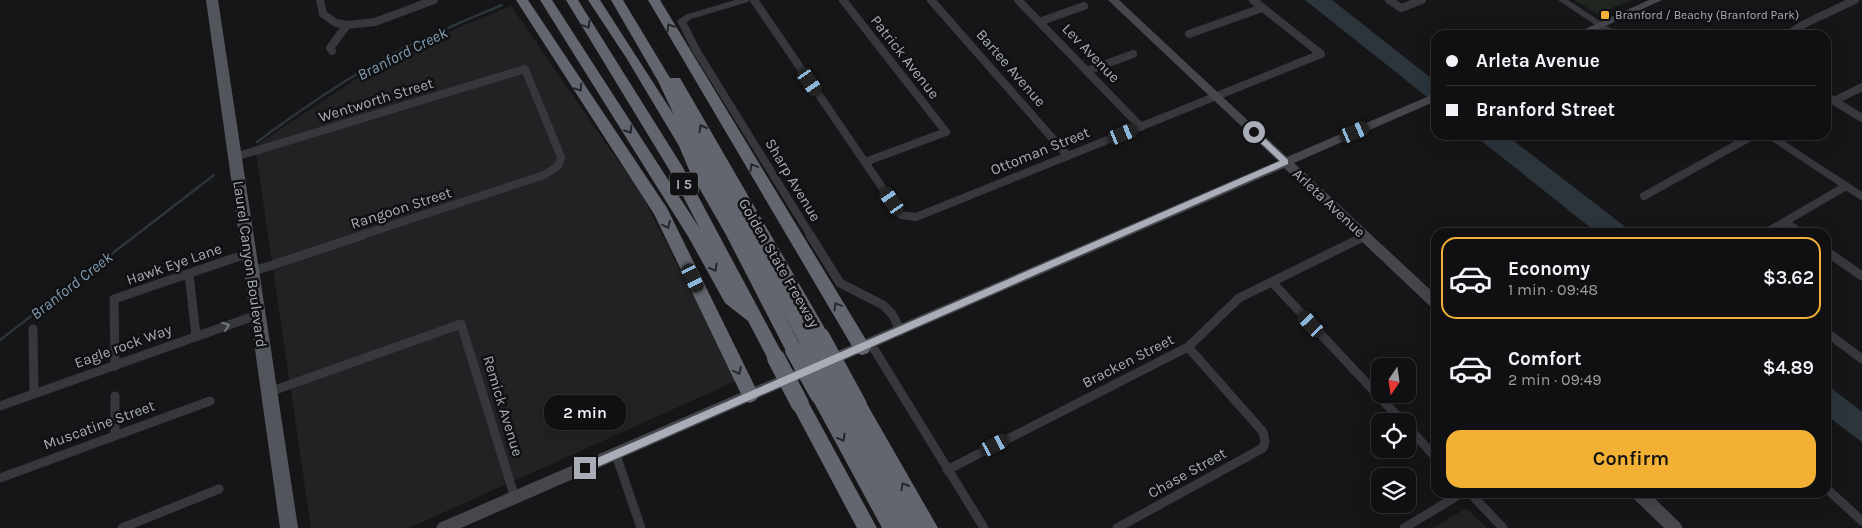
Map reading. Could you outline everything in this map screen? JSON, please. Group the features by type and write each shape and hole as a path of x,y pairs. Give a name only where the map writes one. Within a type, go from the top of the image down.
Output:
{"highway":[{"path":"522,0 660,212 750,395"},
{"path":"546,0 694,234 731,298 757,322"},
{"name":"I 5","path":"572,0 677,170 867,528"},
{"path":"584,0 650,97 681,148 690,158 723,214 928,528"},
{"path":"594,0 633,58 686,146 690,158"},
{"path":"604,0 662,86 674,99"},
{"path":"617,0 674,99 808,344 819,395 892,528"},
{"name":"Golden State Freeway","path":"627,0 692,108 808,344"},
{"path":"654,0 866,346"},
{"path":"852,409 910,528"}],"main road":[{"name":"Laurel Canyon Boulevard","path":"212,0 257,315 290,528"},
{"name":"Arleta Avenue","path":"1113,0 1431,298"},
{"path":"1589,30 1657,0"},
{"path":"444,528 616,455 1431,99"},
{"path":"1643,498 1675,528"}],"street":[{"path":"320,0 323,14 336,23 346,25 375,22 434,0"},
{"path":"682,22 688,18 745,0"},
{"path":"754,0 865,162"},
{"name":"Patrick Avenue","path":"843,0 946,132 865,162"},
{"name":"Bartee Avenue","path":"931,0 1068,156"},
{"name":"Lev Avenue","path":"1018,0 1141,127"},
{"path":"1189,34 1262,8 1253,0"},
{"path":"1390,0 1400,8 1422,0"},
{"path":"1562,0 1608,30"},
{"path":"1795,30 1855,0"},
{"path":"1039,22 1084,6"},
{"name":"Ottoman Street","path":"865,162 901,214 916,217 1322,54 1262,8"},
{"name":"Sharp Avenue","path":"682,22 701,58 840,283 850,290 881,304 889,311 901,331"},
{"path":"332,51 330,48 346,25"},
{"path":"1087,71 1133,54"},
{"name":"Wentworth Street","path":"235,158 525,69 560,152 561,161 558,166"},
{"path":"1834,101 1862,87"},
{"path":"1831,99 1862,118"},
{"path":"1644,196 1745,140"},
{"path":"1776,140 1862,197"},
{"name":"Rangoon Street","path":"252,272 544,174 558,166"},
{"path":"1774,228 1846,186"},
{"path":"1784,222 1794,228"},
{"name":"Bracken Street","path":"947,470 1188,347 1239,298 1365,236"},
{"name":"Hawk Eye Lane","path":"115,366 114,299 249,253"},
{"path":"1831,254 1862,276"},
{"path":"189,274 196,336"},
{"path":"1272,282 1395,413"},
{"name":"Eagle rock Way","path":"0,406 257,315"},
{"name":"Remick Avenue","path":"269,392 461,324 515,498"},
{"path":"34,329 34,394"},
{"path":"1831,336 1862,359"},
{"path":"866,346 984,528"},
{"name":"Chase Street","path":"1117,528 1264,448 1263,432 1188,347"},
{"path":"115,396 115,435"},
{"name":"Muscatine Street","path":"0,478 210,401"},
{"path":"1416,436 1431,452"},
{"path":"616,455 641,528"},
{"path":"122,528 219,489"},
{"path":"1831,493 1862,522 1854,528"},
{"path":"1404,528 1454,498"},
{"path":"1475,498 1503,528"}],"shaded area":[{"path":"1305,0 1332,0 1431,78 1431,100"},
{"path":"1574,0 1632,0 1597,14"},
{"path":"511,6 643,197 736,381 409,528 311,528 255,146 362,75 455,29"},
{"path":"1480,140 1512,140 1627,228 1591,228"},
{"path":"1831,388 1862,412 1862,442 1831,419"},
{"path":"1467,509 1487,528 1433,528 1463,510"}],"waterway":[{"name":"Branford Creek","path":"257,142 314,101 374,64 421,40 502,5"},
{"name":"Branford Creek","path":"0,340 214,175"}],"place":[{"name":"Branford / Beachy (Branford Park)","path":"1605,15"}],"route":[{"path":"585,468 1285,162 1254,132"}]}
